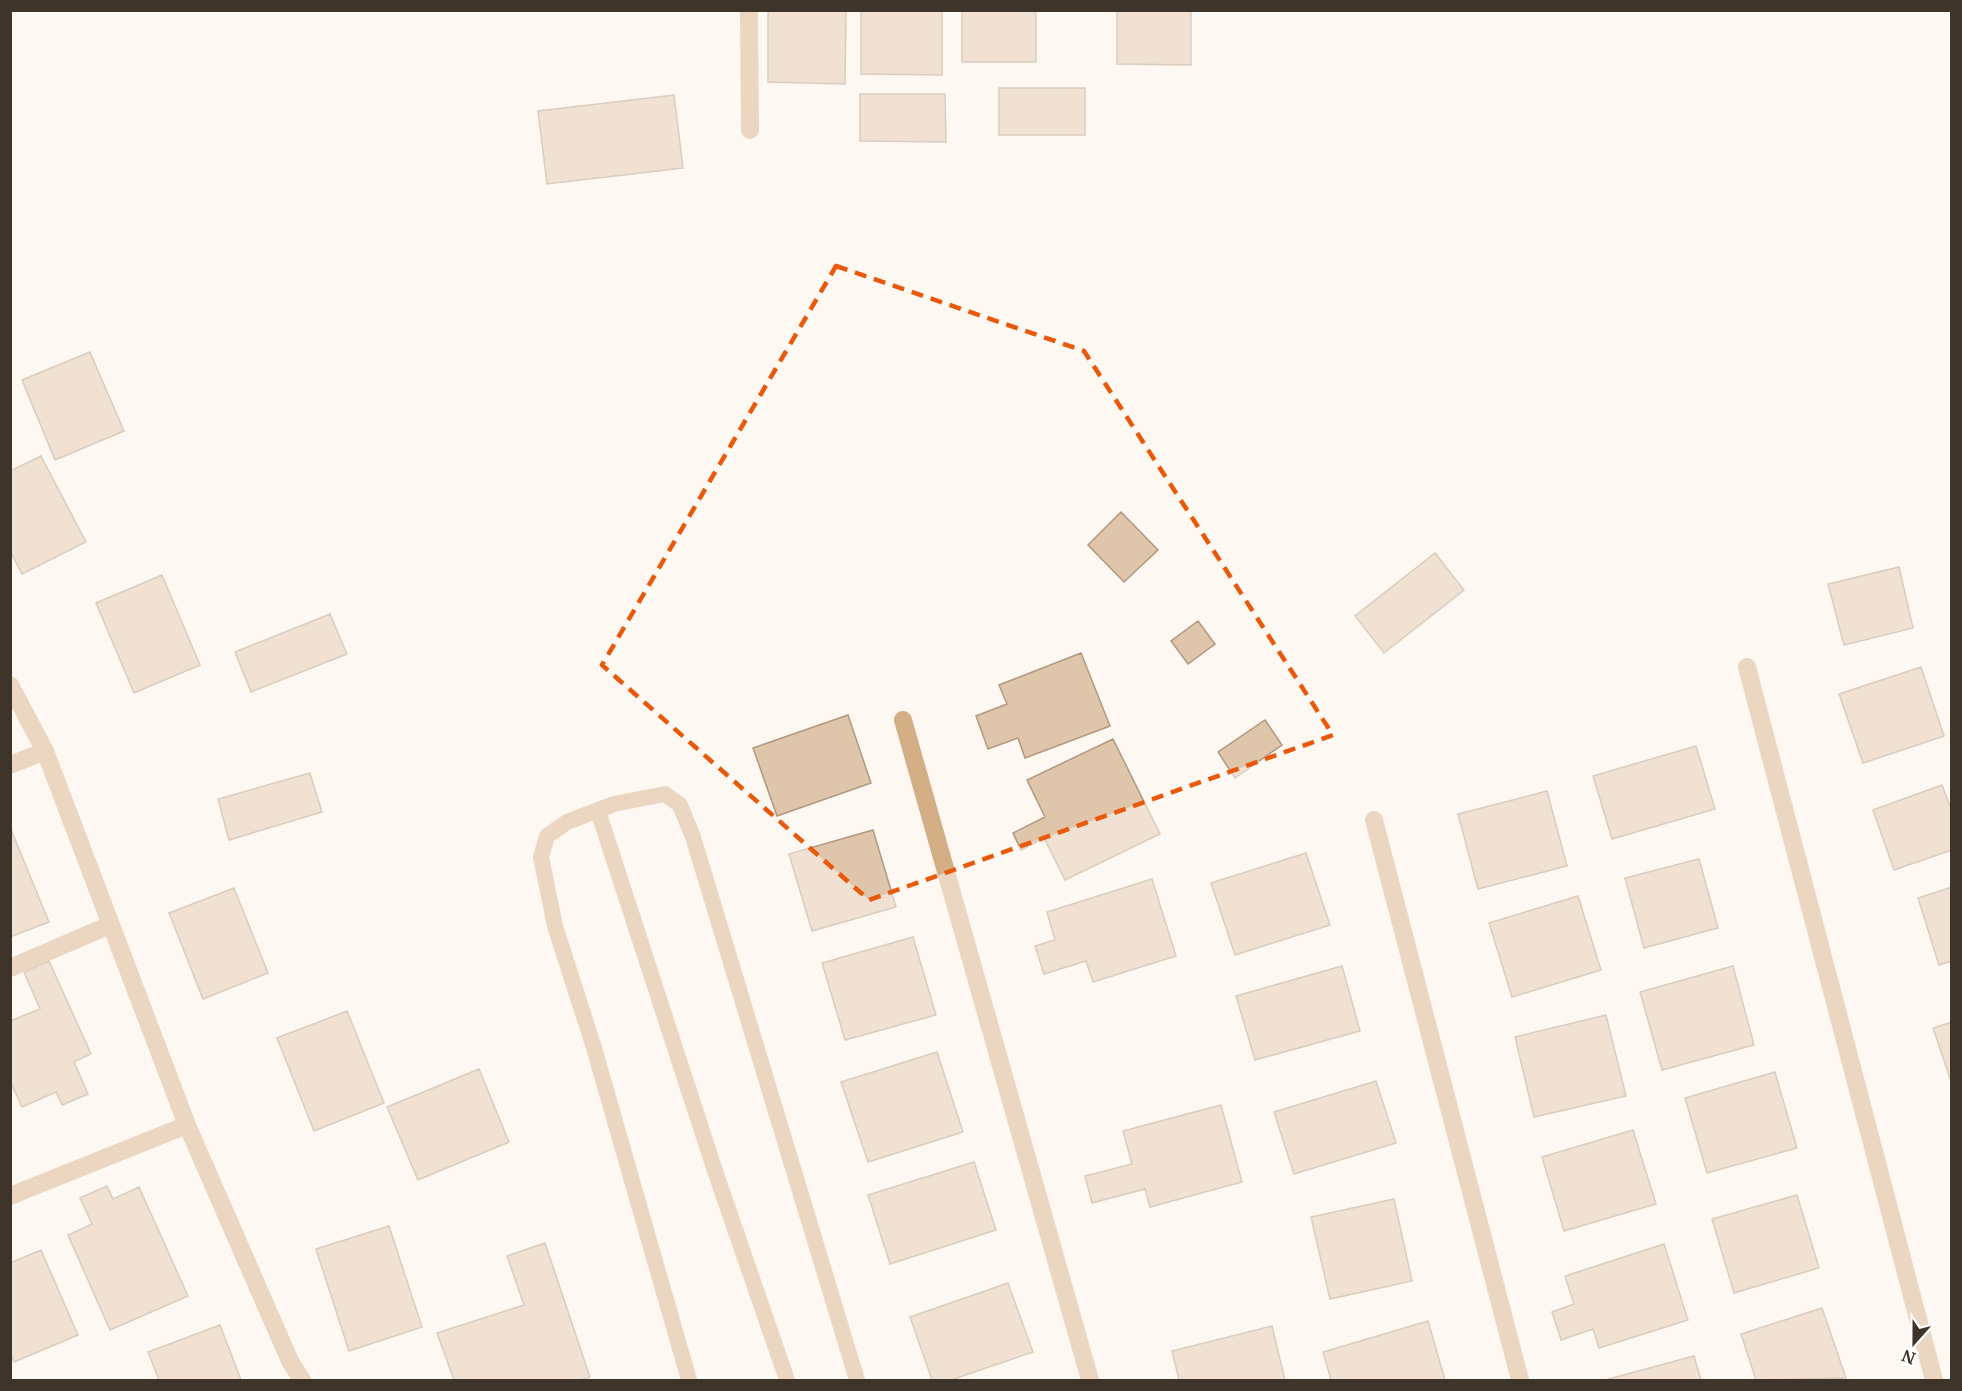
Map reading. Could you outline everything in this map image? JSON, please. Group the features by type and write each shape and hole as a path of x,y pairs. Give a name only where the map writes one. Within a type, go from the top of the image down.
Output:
{"street":[{"path":"749,10 750,130"},
{"path":"1747,667 1935,1380"},
{"path":"10,685 45,751 187,1125 290,1361 302,1380"},
{"path":"903,720 1090,1380"},
{"path":"10,765 45,751"},
{"path":"1374,820 1520,1380"},
{"path":"10,968 110,925"},
{"path":"10,1196 187,1125"}],"lane":[{"path":"689,1380 594,1048 555,926 541,857 547,836 567,822 614,804 665,794 680,805 693,837 856,1380"},
{"path":"598,811 715,1171 787,1380"}],"highlighted area":[{"path":"836,266 1084,351 1333,735 869,900 602,665"}],"building":[{"path":"768,10 846,10 845,84 768,82"},
{"path":"861,10 942,10 942,75 861,74"},
{"path":"962,10 1036,10 1036,62 962,62"},
{"path":"1117,10 1191,10 1191,65 1117,64"},
{"path":"999,88 1085,88 1085,135 999,135"},
{"path":"860,94 945,94 946,142 860,141"},
{"path":"674,95 683,168 547,184 538,111"},
{"path":"90,352 124,431 55,460 22,380"},
{"path":"41,456 86,542 22,574 10,551 10,471"},
{"path":"1121,512 1158,550 1124,582 1088,545"},
{"path":"1435,553 1464,590 1384,653 1355,616"},
{"path":"1899,567 1913,628 1844,645 1828,584"},
{"path":"162,575 200,665 134,693 96,603"},
{"path":"330,614 347,654 251,692 235,652"},
{"path":"1198,621 1215,644 1188,664 1171,641"},
{"path":"1081,653 1110,726 1025,758 1018,738 988,749 976,716 1007,704 999,685"},
{"path":"1921,667 1944,736 1863,763 1839,694"},
{"path":"848,715 871,783 777,816 753,748"},
{"path":"1265,720 1282,745 1235,778 1218,752"},
{"path":"1113,739 1160,834 1065,880 1044,838 1021,850 1013,833 1045,817 1027,780"},
{"path":"1696,746 1715,809 1612,839 1593,776"},
{"path":"310,773 322,812 229,840 218,799"},
{"path":"1942,785 1952,811 1952,850 1894,870 1873,810"},
{"path":"1547,791 1567,866 1478,889 1458,814"},
{"path":"10,827 49,922 10,937"},
{"path":"873,830 896,907 812,931 789,854"},
{"path":"1306,853 1330,925 1235,955 1211,883"},
{"path":"1699,859 1718,928 1644,948 1625,878"},
{"path":"1152,879 1176,956 1093,982 1086,961 1044,974 1035,946 1055,940 1047,912"},
{"path":"1952,887 1952,961 1939,965 1918,898"},
{"path":"234,888 268,973 203,999 169,913"},
{"path":"1578,896 1601,970 1512,997 1489,923"},
{"path":"913,937 936,1015 845,1040 822,963"},
{"path":"49,961 91,1054 74,1062 88,1094 62,1105 56,1092 22,1107 10,1081 10,1021 40,1009 24,972"},
{"path":"1342,966 1360,1031 1255,1060 1236,996"},
{"path":"1733,966 1754,1045 1662,1070 1640,992"},
{"path":"347,1011 384,1103 314,1131 277,1038"},
{"path":"1606,1015 1626,1096 1534,1117 1515,1037"},
{"path":"1952,1022 1952,1084 1933,1028"},
{"path":"937,1052 963,1132 868,1162 841,1082"},
{"path":"479,1069 509,1142 418,1180 387,1107"},
{"path":"1775,1072 1797,1148 1707,1173 1685,1098"},
{"path":"1376,1081 1396,1143 1294,1174 1274,1112"},
{"path":"1221,1105 1242,1182 1150,1207 1145,1189 1092,1203 1085,1176 1132,1164 1123,1131"},
{"path":"1633,1130 1656,1204 1564,1231 1542,1157"},
{"path":"974,1162 996,1230 890,1264 868,1195"},
{"path":"107,1186 113,1199 139,1187 188,1296 110,1330 68,1235 92,1224 80,1198"},
{"path":"1797,1195 1819,1268 1734,1293 1712,1219"},
{"path":"1394,1199 1412,1281 1330,1299 1311,1217"},
{"path":"389,1226 422,1327 349,1351 316,1249"},
{"path":"545,1243 590,1377 580,1380 454,1380 437,1333 524,1305 507,1256"},
{"path":"1664,1244 1688,1320 1599,1348 1593,1329 1561,1340 1552,1312 1574,1304 1565,1276"},
{"path":"41,1250 78,1335 14,1362 10,1354 10,1263"},
{"path":"1008,1283 1033,1352 951,1380 932,1380 910,1317"},
{"path":"1822,1308 1846,1378 1756,1380 1741,1334"},
{"path":"1428,1321 1445,1380 1331,1380 1323,1352"},
{"path":"220,1325 241,1380 159,1380 148,1352"},
{"path":"1272,1326 1285,1380 1179,1380 1172,1351"},
{"path":"1694,1356 1701,1380 1605,1380"}]}
